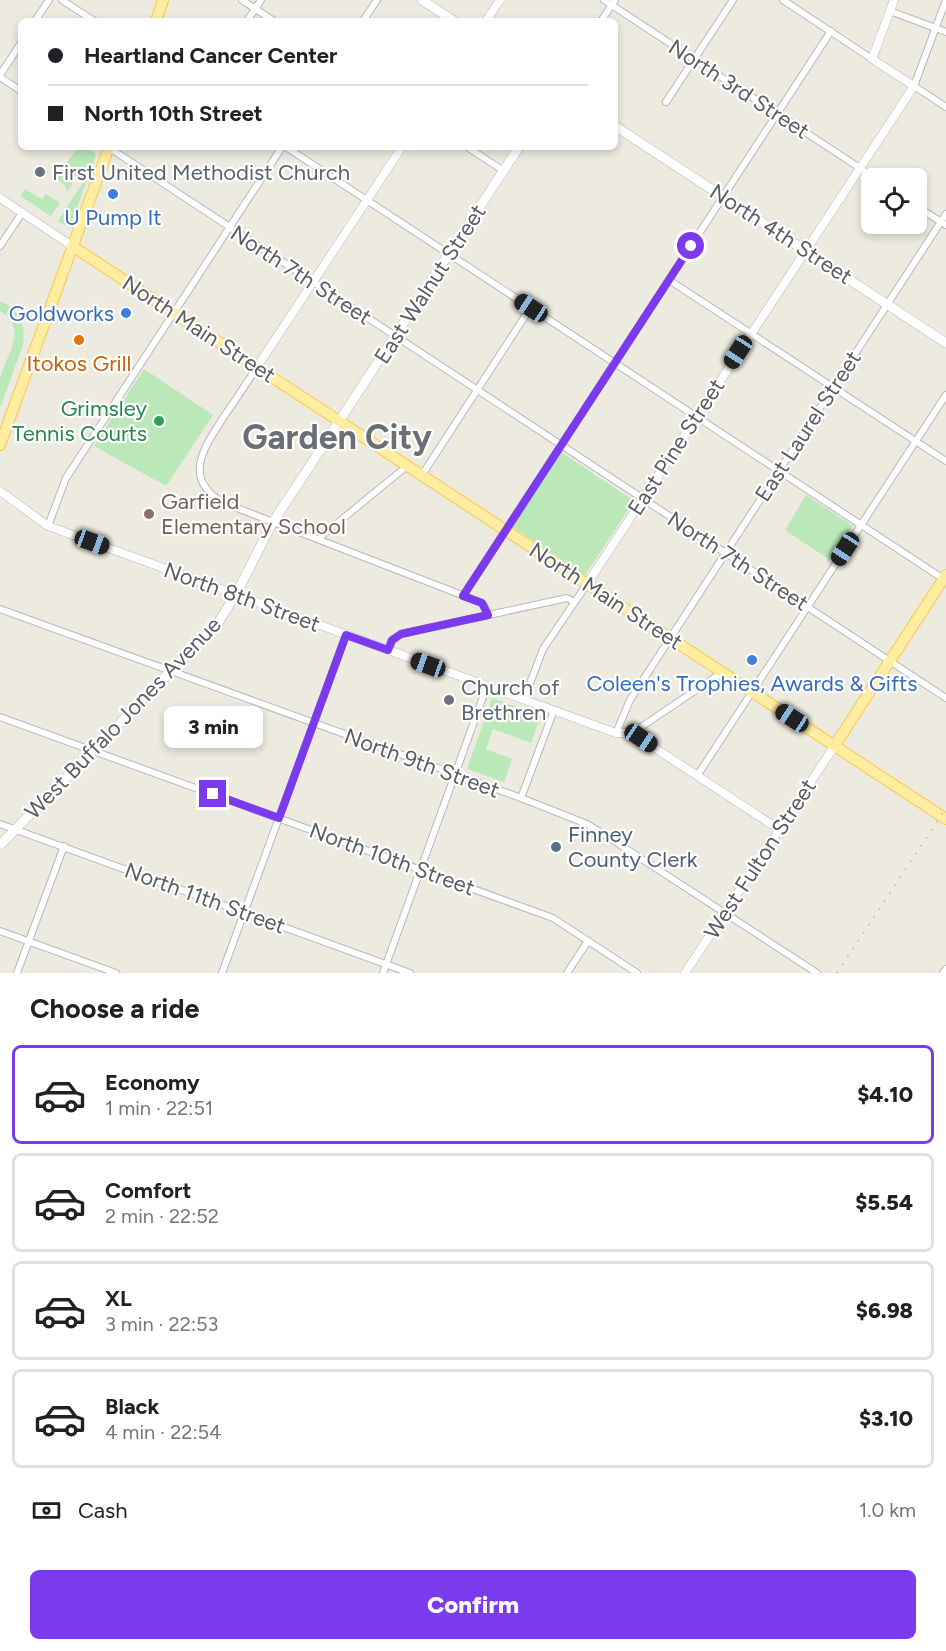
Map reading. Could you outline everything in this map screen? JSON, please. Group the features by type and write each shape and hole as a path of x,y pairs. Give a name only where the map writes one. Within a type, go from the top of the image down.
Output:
{"main road":[{"path":"157,18 163,0"},
{"path":"422,0 449,18"},
{"name":"North 4th Street","path":"618,128 946,343"},
{"path":"0,445 108,150"},
{"name":"East Walnut Street","path":"273,522 517,150"},
{"name":"North Main Street","path":"72,246 944,817"},
{"name":"West Buffalo Jones Avenue","path":"0,845 218,623 236,594 273,522"},
{"path":"835,745 945,578"}],"street":[{"path":"37,18 49,0"},
{"path":"62,0 89,18"},
{"path":"242,0 269,18"},
{"path":"249,18 261,0"},
{"path":"365,18 377,0"},
{"path":"488,18 500,0"},
{"name":"North 3rd Street","path":"604,0 613,3 694,60 859,168"},
{"path":"666,102 733,0"},
{"path":"783,0 946,107"},
{"path":"872,58 894,0"},
{"name":"East Pine Street","path":"587,584 914,86 946,0"},
{"path":"603,18 613,3"},
{"path":"890,11 946,32"},
{"path":"463,596 831,32"},
{"path":"18,48 0,76 18,89"},
{"name":"North 7th Street","path":"113,150 312,283 946,698"},
{"path":"48,526 66,478 282,150"},
{"path":"289,150 945,578"},
{"path":"400,150 204,447 199,467 207,491 225,503 482,603 488,615"},
{"path":"472,150 504,171"},
{"name":"North Main Street","path":"0,198 72,246"},
{"path":"0,246 22,213"},
{"path":"927,213 944,224"},
{"name":"East Laurel Street","path":"616,733 630,700 887,304 944,224 946,214"},
{"path":"669,279 946,461"},
{"path":"422,475 531,308"},
{"path":"697,776 946,395"},
{"path":"318,539 407,466"},
{"name":"North 8th Street","path":"0,491 48,526 616,733 632,733"},
{"path":"524,699 543,649 587,584"},
{"path":"388,650 392,640 401,634 567,598 574,602"},
{"name":"North 9th Street","path":"0,609 587,824 817,973"},
{"path":"222,973 346,635"},
{"path":"723,672 632,733 780,830"},
{"path":"383,973 487,686"},
{"path":"521,798 554,710"},
{"name":"North 10th Street","path":"0,717 553,918 637,973"},
{"name":"West Fulton Street","path":"685,973 835,745"},
{"name":"North 11th Street","path":"0,824 410,973"},
{"path":"17,973 64,846"},
{"path":"0,931 116,973"},
{"path":"567,973 588,941"},
{"path":"943,973 946,969"}],"green space":[{"path":"76,150 91,150 96,154 92,167 76,178 67,192 65,185 55,179"},
{"path":"87,181 68,227 58,221 82,184"},
{"path":"25,189 42,199 46,194 60,203 51,216 20,196"},
{"path":"0,301 12,308 20,318 24,338 0,408 0,380 15,334 9,318 0,311"},
{"name":"Grimsley Tennis Courts","path":"144,369 213,415 166,486 94,446"},
{"path":"561,452 634,501 585,575 511,526"},
{"path":"806,495 853,526 830,560 785,530"},
{"path":"492,698 541,716 531,743 493,729 486,749 512,759 504,782 467,769"}],"railway":[{"path":"837,973 946,808"}],"place":[{"name":"First United Methodist Church","path":"40,172"},
{"name":"U Pump It","path":"113,194"},
{"name":"Goldworks","path":"126,313"},
{"name":"Itokos Grill","path":"79,340"},
{"name":"Grimsley Tennis Courts","path":"159,421"},
{"name":"Garfield Elementary School","path":"149,514"},
{"name":"Coleen's Trophies, Awards & Gifts","path":"752,660"},
{"name":"Church of Brethren","path":"449,700"},
{"name":"Finney County Clerk","path":"556,847"}],"district":[{"name":"Garden City","path":"337,437"}],"route":[{"path":"213,794 279,818 346,635 388,650 392,640 401,634 488,615 482,603 463,596 691,246"}]}
